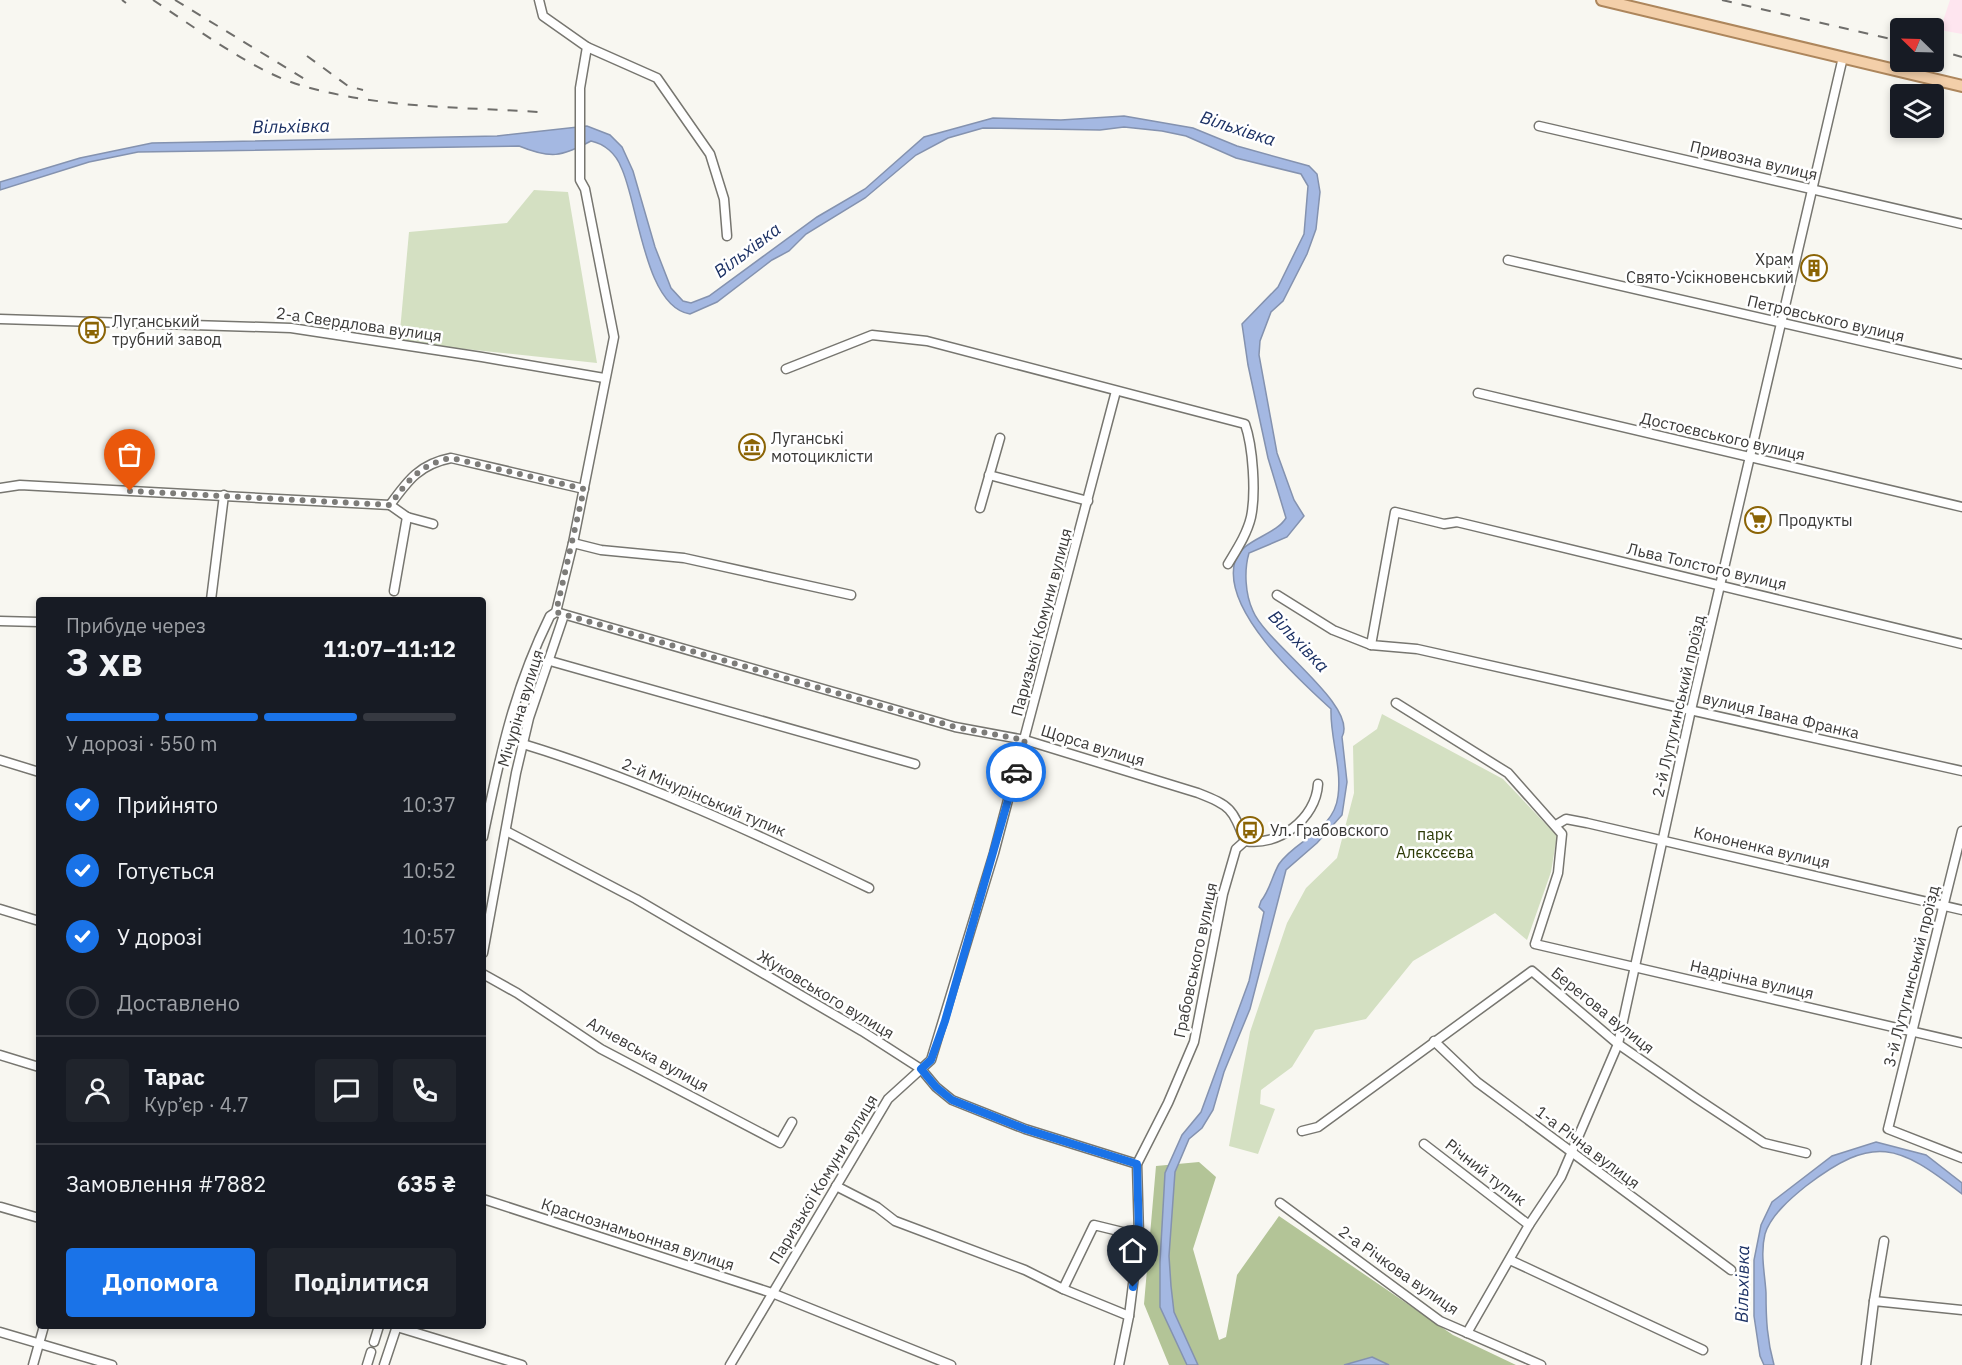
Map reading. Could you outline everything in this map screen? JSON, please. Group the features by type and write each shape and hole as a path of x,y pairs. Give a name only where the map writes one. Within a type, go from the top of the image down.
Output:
{"main road":[{"path":"1602,0 1962,86"}],"street":[{"path":"539,0 543,16 587,47 657,78 710,154 724,199 727,236"},
{"name":"Мічуріна вулиця","path":"487,907 506,831 523,744 550,661 604,378 614,337 585,189 580,180 580,88 587,47"},
{"name":"2-й Лутугинський проїзд","path":"1467,1333 1529,1225 1561,1177 1618,1044 1691,710 1844,57"},
{"name":"Привозна вулиця","path":"1539,126 1962,224"},
{"name":"Петровського вулиця","path":"1508,260 1962,364"},
{"name":"2-а Свердлова вулиця","path":"0,319 291,328 604,378"},
{"path":"786,369 872,335 927,341 1245,424 1252,444 1251,516 1245,534 1228,564"},
{"name":"Паризької Комуни вулиця","path":"730,1365 888,1099 931,1060 945,1021 1025,740 1116,391"},
{"name":"Достоєвського вулиця","path":"1478,393 1962,507"},
{"path":"980,508 1000,438"},
{"path":"390,505 422,468 430,462 451,458 584,489"},
{"path":"989,475 1089,501"},
{"path":"0,488 20,485 390,505 407,517 432,524"},
{"path":"211,597 224,495"},
{"name":"Льва Толстого вулиця","path":"1371,645 1395,512 1444,524 1457,522 1962,644"},
{"path":"394,591 407,517"},
{"path":"573,543 600,550 684,558 851,595"},
{"name":"вулиця Івана Франка","path":"1277,595 1333,630 1371,645 1417,649 1962,771"},
{"name":"Мічуріна вулиця","path":"486,822 504,734 525,668 550,616 560,614"},
{"name":"Щорса вулиця","path":"560,614 955,727 1025,740 1198,793 1220,802 1234,812 1245,841"},
{"path":"0,621 36,622"},
{"path":"550,661 915,764"},
{"path":"1396,703 1508,773 1556,825"},
{"name":"2-й Мічурінський тупик","path":"523,744 578,761 768,839 869,888"},
{"path":"0,760 36,771"},
{"path":"1245,841 1261,844 1286,833 1306,816 1318,799 1318,784"},
{"name":"Кононенка вулиця","path":"1556,825 1566,819 1962,910"},
{"name":"Надрічна вулиця","path":"1556,825 1562,834 1558,873 1535,944 1962,1043"},
{"name":"Жуковського вулиця","path":"506,831 636,899 862,1031 921,1069 936,1087 952,1100 1025,1129 1137,1164"},
{"name":"3-й Лутугинський проїзд","path":"1962,831 1888,1129 1962,1158"},
{"name":"Грабовського вулиця","path":"1119,1365 1129,1316 1139,1236 1137,1164 1194,1042 1223,894 1236,849 1245,841"},
{"path":"0,909 36,920"},
{"name":"Берегова вулиця","path":"1302,1131 1318,1127 1532,971 1618,1044 1764,1143 1806,1153"},
{"name":"Алчевська вулиця","path":"486,976 601,1049 780,1143 792,1122"},
{"name":"1-а Річна вулиця","path":"1434,1041 1477,1082 1570,1153 1731,1269"},
{"path":"0,1055 36,1066"},
{"name":"Річний тупик","path":"1424,1143 1529,1225"},
{"path":"836,1186 877,1207 895,1221 1025,1270 1063,1289 1129,1316"},
{"name":"Краснознамьонная вулиця","path":"486,1200 772,1293 951,1365"},
{"name":"2-а Річкова вулиця","path":"1280,1203 1440,1321 1541,1365"},
{"path":"1,1207 36,1217"},
{"path":"1063,1289 1094,1225 1139,1236"},
{"path":"1866,1365 1884,1241"},
{"path":"1510,1260 1703,1350"},
{"path":"1874,1301 1962,1310"},
{"path":"33,1365 43,1329"},
{"path":"374,1342 378,1329"},
{"path":"384,1365 396,1329"},
{"path":"404,1329 522,1365"},
{"path":"0,1332 112,1365"},
{"path":"367,1365 371,1352"}],"shaded area":[{"path":"1950,0 1962,0 1962,34 1944,31 1944,18"}],"green space":[{"path":"534,190 568,192 597,363 399,342 409,232 507,223"},
{"name":"парк Алєксєєва","path":"1382,714 1503,779 1557,836 1551,872 1527,940 1495,913 1413,961 1366,1019 1315,1030 1292,1067 1261,1090 1260,1104 1275,1109 1258,1154 1229,1146 1250,1032 1287,923 1306,888 1337,858 1354,793 1353,746 1377,729"},
{"path":"1199,1162 1216,1177 1193,1249 1219,1340 1226,1337 1237,1275 1279,1216 1453,1335 1516,1365 1169,1365 1144,1304 1156,1166"}],"water":[{"path":"1124,116 1193,128 1237,146 1309,166 1317,174 1320,192 1316,229 1307,254 1283,301 1271,312 1260,341 1259,355 1277,453 1294,500 1304,516 1287,537 1249,553 1246,582 1250,604 1261,624 1309,674 1337,709 1344,724 1342,737 1347,782 1342,815 1317,843 1286,870 1250,1009 1224,1072 1213,1110 1202,1128 1189,1139 1175,1172 1169,1256 1174,1312 1198,1365 1187,1365 1160,1307 1165,1173 1182,1135 1201,1112 1249,981 1264,912 1259,907 1261,901 1279,864 1294,848 1322,827 1329,818 1335,808 1339,785 1331,709 1301,681 1266,642 1251,622 1240,601 1234,580 1235,561 1244,548 1281,524 1286,518 1268,458 1248,365 1242,324 1278,287 1304,234 1308,186 1301,174 1236,158 1186,136 1162,131 1124,127 1100,130 983,128 948,138 916,155 865,198 806,234 789,251 772,260 717,302 690,314 675,307 662,293 652,273 619,162 605,147 591,141 572,150 556,154 540,153 519,146 138,152 89,162 0,190 0,182 80,158 152,143 497,136 587,126 610,135 622,147 633,171 655,247 671,288 683,301 691,303 709,296 817,217 865,189 924,137 993,118 1061,120"},
{"path":"1876,1142 1926,1155 1962,1183 1962,1194 1920,1164 1886,1152 1868,1152 1850,1158 1830,1169 1794,1196 1772,1220 1765,1234 1763,1256 1767,1329 1774,1365 1764,1365 1760,1356 1754,1316 1754,1260 1761,1225 1772,1202 1832,1156"},
{"path":"1372,1357 1389,1365 1344,1365"}],"railway":[{"path":"122,0 126,3"},
{"path":"153,0 245,60 265,71 303,86 390,103 538,112"},
{"path":"175,0 308,81"},
{"path":"1722,0 1890,39"},
{"path":"1944,52 1962,57"},
{"path":"307,56 348,86 363,90"}],"way so far":[{"path":"130,491 205,493 390,505 422,468 430,462 451,458 584,489 556,612 955,727 1025,740 1016,772"}],"place":[{"name":"Храм Свято-Усікновенський","path":"1814,268"},
{"name":"Луганський трубний завод","path":"92,330"},
{"name":"Луганські мотоциклісти","path":"752,447"},
{"name":"Продукты","path":"1758,520"},
{"name":"Ул. Грабовского","path":"1250,830"}],"route":[{"path":"1016,772 945,1021 931,1060 921,1069 936,1087 952,1100 1025,1129 1137,1164 1139,1236 1133,1287"}],"water label":[{"name":"Вільхівка","path":"291,126"},
{"name":"Вільхівка","path":"1238,128"},
{"name":"Вільхівка","path":"747,250"},
{"name":"Вільхівка","path":"1299,641"},
{"name":"Вільхівка","path":"1742,1284"}]}
